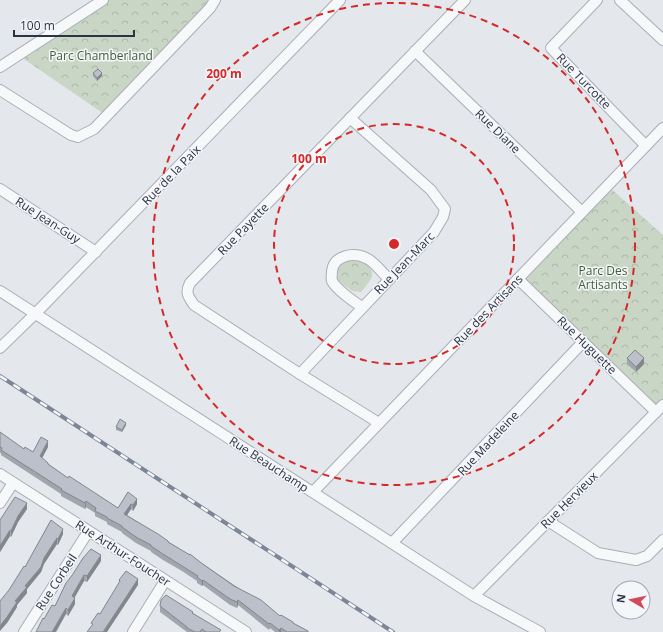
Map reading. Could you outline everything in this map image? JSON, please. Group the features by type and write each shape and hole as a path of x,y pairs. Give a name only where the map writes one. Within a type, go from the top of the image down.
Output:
{"street":[{"path":"0,66 103,0"},
{"path":"0,90 71,136 78,137 94,130 210,8 215,0"},
{"name":"Rue de la Paix","path":"0,348 96,252 340,0"},
{"name":"Rue Payette","path":"379,423 194,305 187,290 190,283 465,0"},
{"name":"Rue Turcotte","path":"597,0 551,48 646,146"},
{"path":"620,0 663,40"},
{"name":"Rue Diane","path":"415,51 582,212"},
{"name":"Rue Jean-Marc","path":"300,374 434,232 446,209 431,190 350,118"},
{"name":"Rue des Artisans","path":"313,492 663,128"},
{"name":"Rue Jean-Guy","path":"0,189 96,252"},
{"path":"362,307 335,286 331,278 332,268 338,260 347,255 357,255 367,258 389,279"},
{"name":"Rue Huguette","path":"518,279 583,342 660,408"},
{"name":"Rue Beauchamp","path":"0,291 474,596 540,632"},
{"name":"Rue Madeleine","path":"392,543 583,342"},
{"name":"Rue Hervieux","path":"474,596 660,408"},
{"name":"Rue Arthur-Foucher","path":"0,474 88,532 246,632"},
{"path":"0,503 13,483"},
{"path":"548,521 598,553 636,560 647,556 663,540"},
{"name":"Rue Corbeil","path":"24,632 88,532"},
{"path":"133,632 165,581"}],"green space":[{"name":"Parc Chamberland","path":"103,0 215,0 107,116 18,55"},
{"name":"Parc Des Artisants","path":"608,186 663,235 663,406 656,412 518,279"},
{"path":"355,256 371,269 372,272 370,280 361,292 352,291 335,278 337,265 343,260"}],"building":[{"path":"98,69 102,73 97,78 93,73"},
{"path":"635,350 644,358 636,367 627,358"},
{"path":"120,419 126,423 122,430 116,427"},
{"path":"0,432 24,449 25,447 33,452 41,437 48,441 40,456 48,464 68,478 69,476 118,508 128,492 137,499 133,505 131,504 124,514 190,554 234,586 261,600 280,616 281,615 308,632 287,632 281,628 279,630 238,600 237,602 230,599 151,545 136,537 122,526 95,511 96,508 86,501 85,503 61,490 62,489 1,450"},
{"path":"15,497 27,503 18,516 11,531 10,530 0,546 0,520"},
{"path":"51,520 63,529 58,539 57,538 44,558 41,567 25,586 27,587 15,601 17,602 0,626 0,601 9,590 24,566 25,567"},
{"path":"91,549 101,555 87,576 84,575 72,596 75,598 68,610 66,608 52,632 36,632 52,605 55,606 66,583"},
{"path":"126,571 138,579 103,632 87,632 93,624 91,623 98,613 100,614 120,581 119,580"},
{"path":"166,595 193,612 192,613 221,630 219,632 206,632 202,629 200,632 195,632 187,628 160,606 161,600"}],"railway":[{"path":"0,376 393,632"}]}
